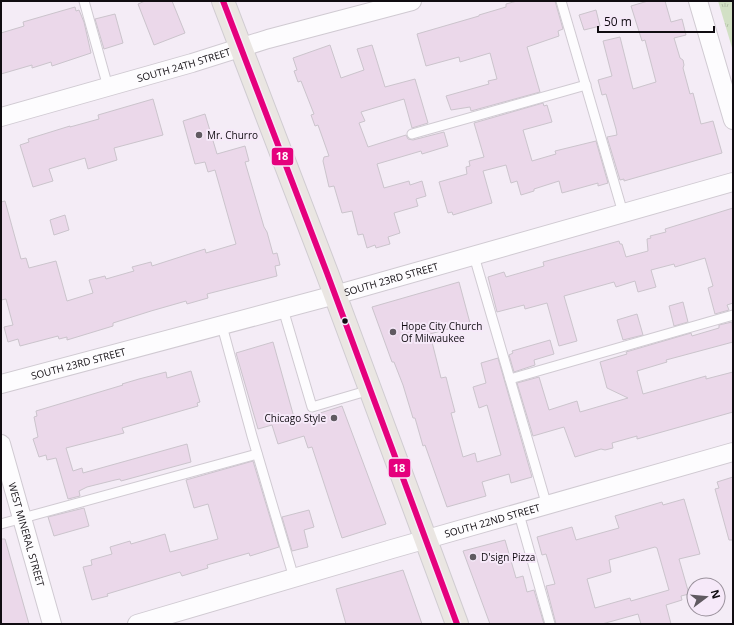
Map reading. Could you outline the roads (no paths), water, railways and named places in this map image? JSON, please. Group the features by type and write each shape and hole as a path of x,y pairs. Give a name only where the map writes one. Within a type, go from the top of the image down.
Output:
{"main road":[{"path":"223,1 335,295 457,624"}],"street":[{"name":"SOUTH 24TH STREET","path":"1,117 108,87 369,7 412,1"},
{"path":"698,1 733,120"},
{"name":"SOUTH 23RD STREET","path":"1,384 335,295 733,182"},
{"name":"WEST MINERAL STREET","path":"1,444 52,624"},
{"name":"SOUTH 22ND STREET","path":"137,624 426,539 519,514 733,452"}],"lane":[{"path":"84,1 108,87"},
{"path":"561,1 623,213"},
{"path":"412,134 586,85"},
{"path":"474,256 547,506"},
{"path":"283,309 312,407 370,390"},
{"path":"510,379 733,314"},
{"path":"222,326 257,454 294,578"},
{"path":"1,524 257,454"},
{"path":"519,514 550,624"}],"place":[{"name":"Mr. Churro","path":"199,135"},
{"name":"Hope City Church Of Milwaukee","path":"393,332"},
{"name":"Chicago Style","path":"334,418"},
{"name":"D'sign Pizza","path":"473,557"}]}
